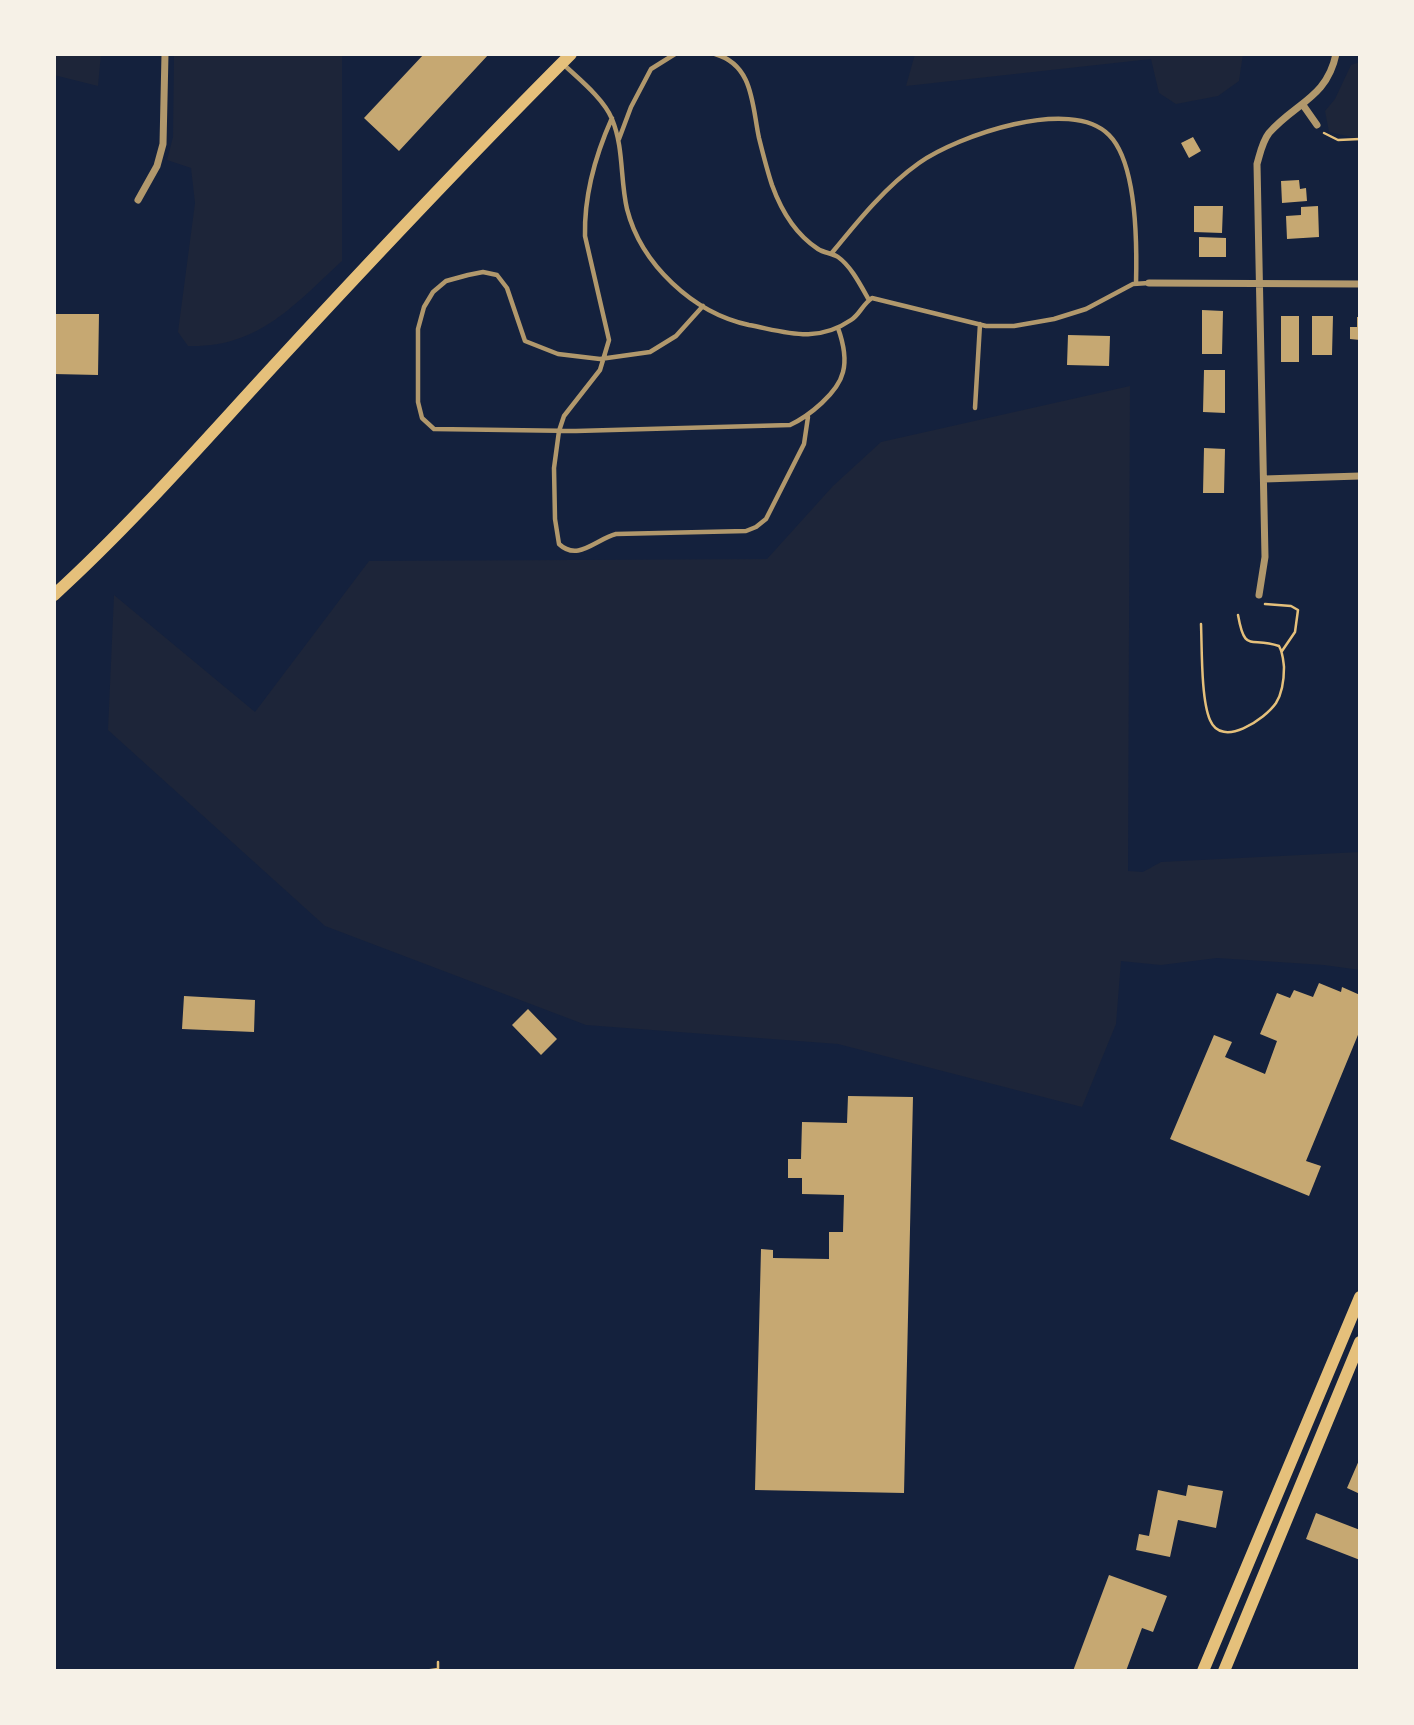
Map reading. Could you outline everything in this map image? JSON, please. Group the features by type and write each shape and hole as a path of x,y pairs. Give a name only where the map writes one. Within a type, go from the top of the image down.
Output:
{"main road":[{"path":"54,595 155,495 481,144 567,59"},
{"path":"1203,1671 1360,1297"},
{"path":"1224,1671 1360,1342"}],"street":[{"path":"138,200 157,166 163,144 165,54"},
{"path":"1259,595 1265,557 1257,164 1268,135 1325,84 1333,69 1336,54"},
{"path":"1303,105 1317,125"},
{"path":"1149,283 1360,284"},
{"path":"1264,480 1360,476"}],"lane":[{"path":"619,140 631,107 651,69 675,54"},
{"path":"715,54 722,56 742,72 754,99 759,136 772,184 787,220 820,251 836,256 846,264 869,300"},
{"path":"567,59 612,118 619,140 628,210 642,243 660,272 694,302 737,322 800,335 825,334 854,318 863,304 873,298 980,324 1014,326 1054,319 1086,309 1136,284 1149,283"},
{"path":"612,118 594,167 586,197 584,220 592,272 609,340 605,359 591,384 564,416 559,431 554,468 557,537 564,548 585,550 598,540 616,534 746,531 756,527 766,519 804,444 808,417"},
{"path":"831,254 888,191 920,163 952,146 1000,128 1058,118 1082,121 1098,127 1110,136 1116,146 1129,177 1135,219 1136,284"},
{"path":"703,306 676,336 650,352 605,359 558,354 524,341 507,288 497,275 483,272 446,281 433,292 424,307 418,329 418,402 422,418 434,429 559,431 790,425 808,417 840,380 844,370 843,344 838,328"},
{"path":"975,408 980,324"}],"path":[{"path":"1317,125 1330,138 1360,139"},
{"path":"1255,603 1291,606 1298,610 1295,632 1282,652"},
{"path":"1201,624 1203,675 1210,723 1219,730 1233,732 1249,727 1275,705 1283,683 1282,652 1279,646 1252,643 1245,639 1241,634 1238,615"},
{"path":"424,1671 438,1669 438,1662"}],"shaded area":[{"path":"54,54 101,54 98,86 54,75"},
{"path":"174,54 342,54 342,261 274,321 235,340 213,345 188,346 178,332 195,203 191,168 167,160 173,137"},
{"path":"915,54 1243,54 1239,81 1218,96 1176,104 1159,93 1151,59 906,86"},
{"path":"1360,62 1360,139 1329,132 1325,111 1335,99 1351,65"},
{"path":"1130,386 1128,871 1143,872 1161,862 1360,852 1360,970 1217,958 1161,965 1121,961 1116,1024 1082,1107 838,1044 586,1025 325,926 108,730 114,595 255,712 369,561 767,559 833,486 881,442"}],"building":[{"path":"424,54 489,54 399,151 364,118"},
{"path":"1193,137 1201,151 1189,158 1181,143"},
{"path":"1299,180 1300,189 1306,188 1307,201 1282,203 1281,181"},
{"path":"1194,206 1223,206 1222,233 1194,232"},
{"path":"1318,206 1319,237 1287,239 1286,216 1301,215 1301,207"},
{"path":"1199,237 1226,238 1226,257 1199,257"},
{"path":"1202,310 1223,311 1222,354 1202,354"},
{"path":"54,314 99,314 98,375 54,374"},
{"path":"1281,316 1299,316 1299,362 1281,362"},
{"path":"1312,316 1333,316 1332,355 1312,355"},
{"path":"1357,317 1360,317 1360,340 1350,339 1350,327 1357,327"},
{"path":"1068,335 1110,336 1109,366 1067,365"},
{"path":"1204,370 1225,370 1225,413 1203,412"},
{"path":"1204,448 1225,449 1224,493 1203,493"},
{"path":"1319,983 1341,992 1342,987 1360,995 1360,1030 1306,1161 1321,1166 1309,1196 1170,1139 1214,1035 1232,1042 1225,1057 1265,1074 1277,1041 1260,1034 1277,993 1290,998 1294,990 1313,997"},
{"path":"184,996 255,1000 254,1032 182,1029"},
{"path":"528,1009 557,1039 541,1055 512,1025"},
{"path":"848,1096 913,1097 904,1493 755,1490 761,1249 773,1250 773,1258 829,1259 829,1232 843,1232 844,1195 802,1194 802,1178 788,1178 788,1159 801,1159 802,1122 847,1123"},
{"path":"1360,1458 1360,1494 1347,1488"},
{"path":"1188,1485 1223,1491 1216,1528 1178,1520 1170,1557 1136,1550 1139,1534 1149,1536 1158,1490 1186,1496"},
{"path":"1316,1513 1360,1530 1360,1560 1306,1539"},
{"path":"1109,1575 1167,1596 1153,1632 1142,1628 1126,1671 1073,1671"}]}
